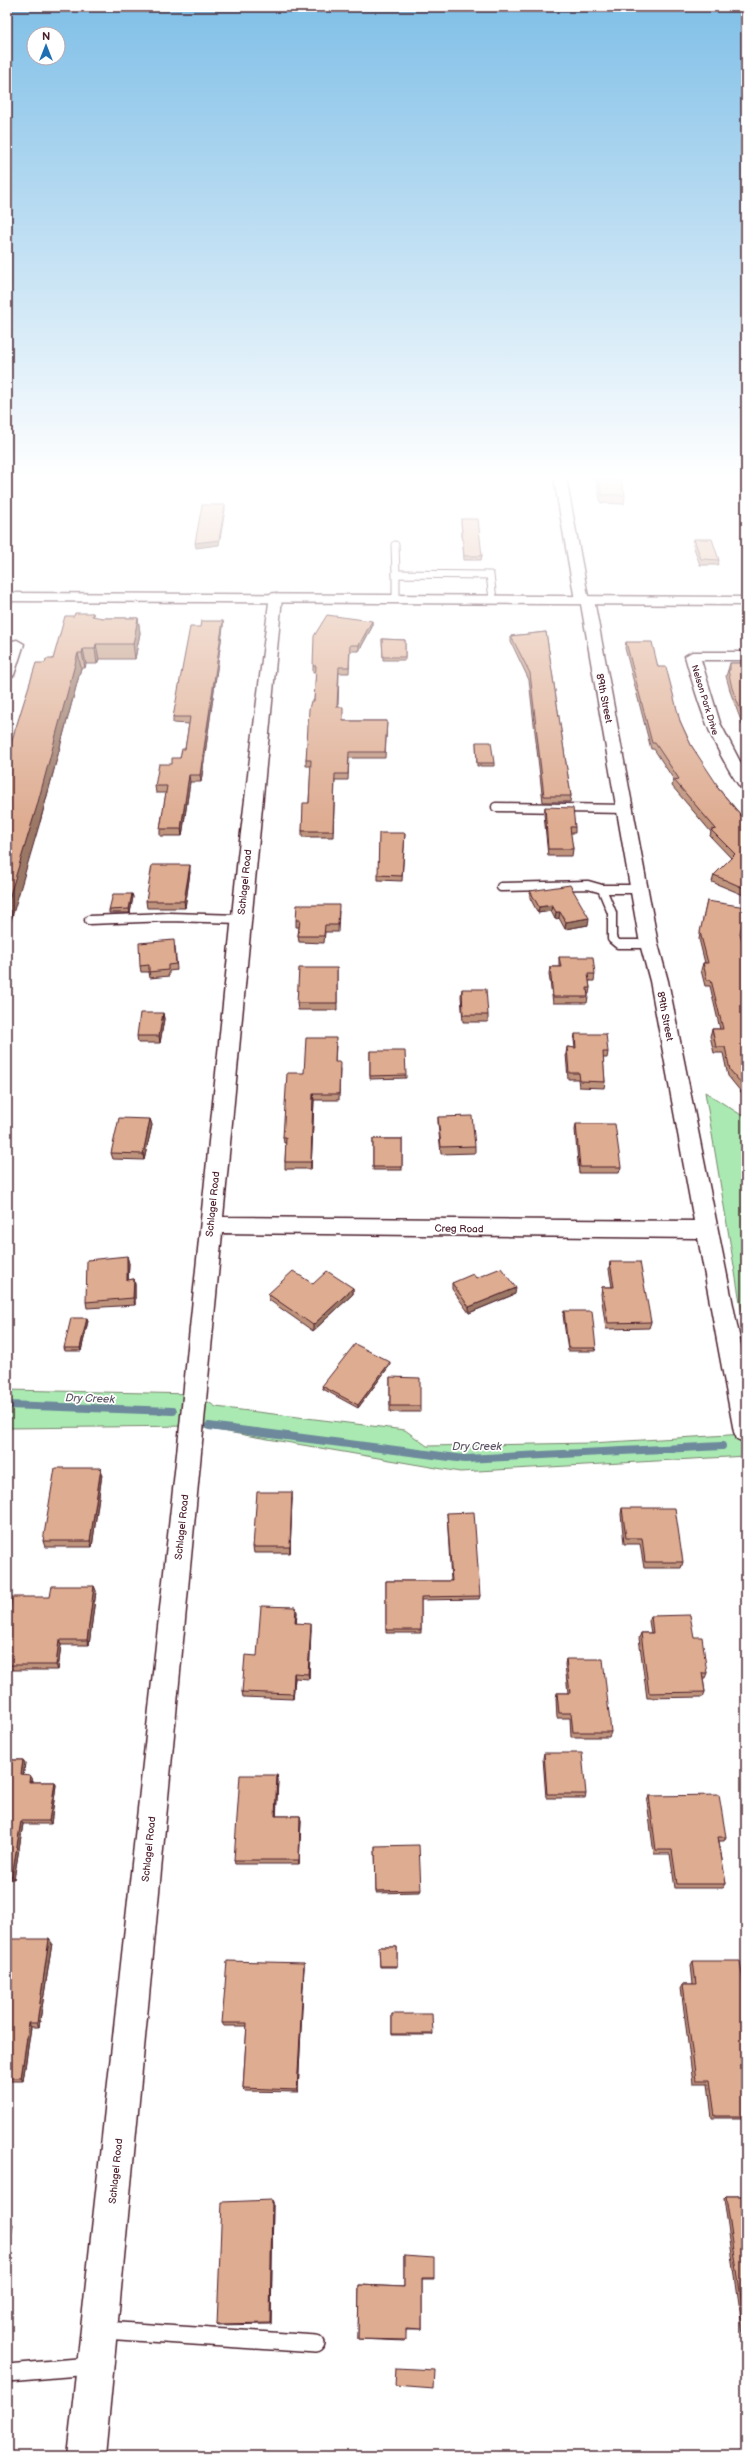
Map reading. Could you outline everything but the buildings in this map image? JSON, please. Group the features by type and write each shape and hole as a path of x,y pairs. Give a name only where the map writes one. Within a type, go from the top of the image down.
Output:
{"street":[{"name":"89th Street","path":"583,593 626,808 650,944 659,981 746,1432"},
{"path":"7,597 276,597 746,601"},
{"name":"Schlagel Road","path":"86,2456 240,920 276,597"},
{"path":"7,675 17,644"},
{"name":"Nelson Park Drive","path":"746,656 692,656 715,733 727,758 746,784"},
{"name":"Creg Road","path":"210,1225 707,1230"}],"lane":[{"path":"396,593 396,598"},
{"path":"492,593 493,599"},
{"path":"496,807 626,808"},
{"path":"501,887 588,885 602,889 640,889"},
{"path":"602,889 610,901 615,922 612,939 618,944 650,944"},
{"path":"89,920 169,917 240,920"},
{"path":"99,2329 316,2344"},
{"path":"7,2373 95,2366"}],"green space":[{"path":"705,1092 746,1118 746,1338"},
{"path":"7,1390 195,1394 216,1407 405,1430 427,1446 591,1443 746,1434 746,1456 460,1472 192,1426 7,1428"}],"waterway":[{"name":"Dry Creek","path":"7,1405 173,1411"},
{"name":"Dry Creek","path":"209,1426 465,1459 722,1446"}]}
